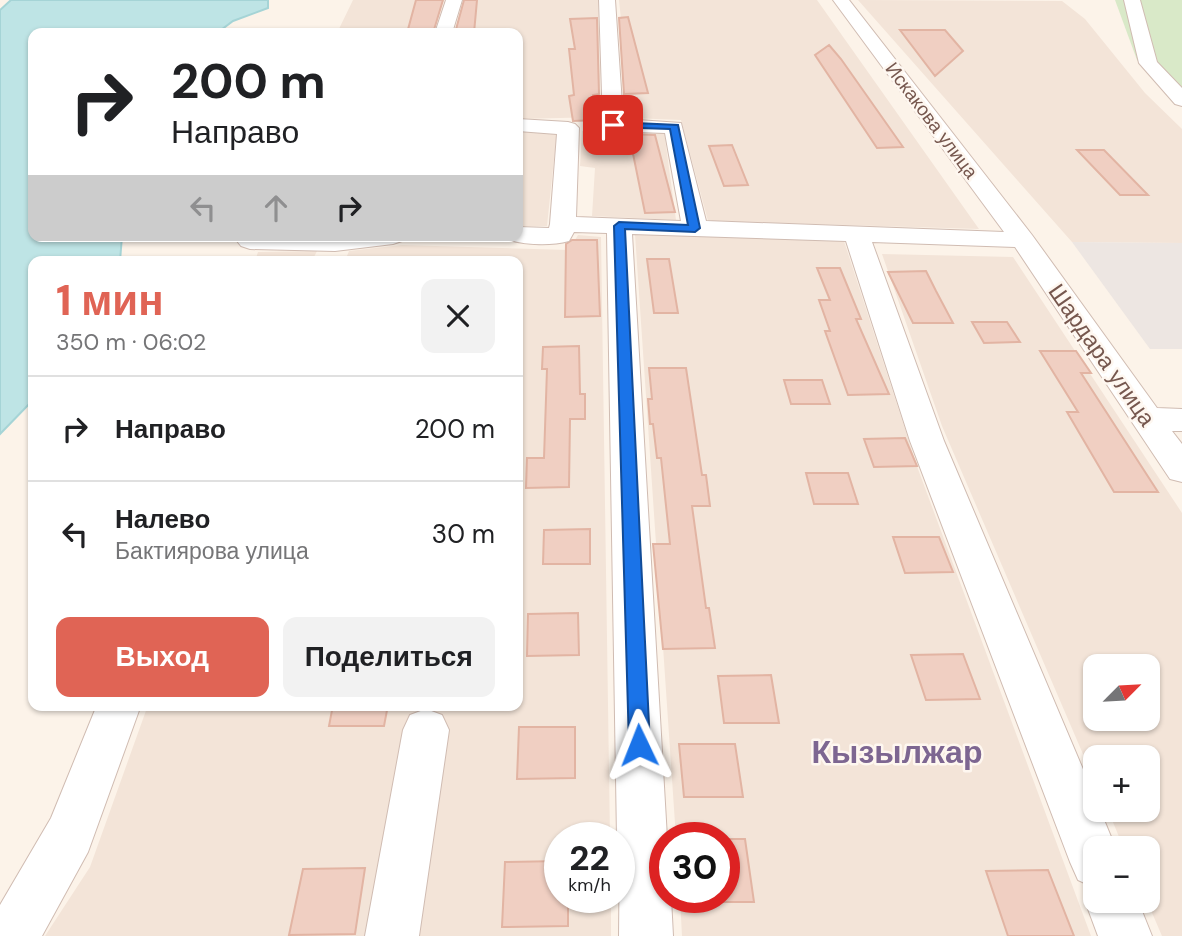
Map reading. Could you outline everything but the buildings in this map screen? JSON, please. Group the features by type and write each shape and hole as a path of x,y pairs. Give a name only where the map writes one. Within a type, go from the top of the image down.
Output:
{"street":[{"path":"445,28 454,0"},
{"path":"607,0 613,125 674,127 695,228"},
{"name":"Искакова улица","path":"841,0 1023,240"},
{"path":"1132,0 1148,63 1182,100"},
{"path":"523,125 568,128 563,224 560,236 523,235"},
{"path":"563,224 1023,240"},
{"path":"619,226 646,936"},
{"path":"856,234 927,441 1086,836"},
{"name":"Шардара улица","path":"1023,240 1182,471"},
{"path":"257,242 331,252 370,242"},
{"path":"1147,419 1182,420"},
{"path":"12,936 70,834 117,711"},
{"path":"392,936 426,730"},
{"path":"1116,913 1125,936"}],"shaded area":[{"path":"353,0 444,0 434,28 339,28"},
{"path":"465,0 598,0 601,117 523,119 523,28 456,28"},
{"path":"619,0 817,0 979,229 708,221 681,120 631,118"},
{"path":"858,0 1062,1 1085,19 1145,93 1182,129 1182,243 1072,242"},
{"path":"523,130 557,130 547,226 523,226"},
{"path":"582,131 664,131 676,220 592,216 595,168 580,166"},
{"path":"635,234 844,241 918,469 1091,936 682,936 681,913 740,913 740,822 675,822"},
{"path":"578,235 601,237 610,822 544,822 544,913 611,913 611,936 45,936 90,867 146,711 523,711 523,256 347,256 349,251 402,245 569,250"},
{"path":"1072,242 1182,243 1182,349 1150,349"},
{"path":"317,251 314,256 257,256 258,252"},
{"path":"882,254 1013,257 1182,513 1182,936 1162,936 1152,913 1160,913 1160,836 1119,836 1113,822 1160,822 1160,745 1083,745 1083,754 942,426"}],"green space":[{"path":"1115,0 1182,0 1182,91 1162,89 1137,60"}],"water":[{"path":"11,0 268,0 268,8 233,21 224,28 28,28 28,242 122,242 120,256 28,256 28,405 0,434 0,10"}],"district":[{"name":"Кызылжар","path":"897,752"}],"route":[{"path":"613,125 674,127 695,228 619,226 639,745"}]}
